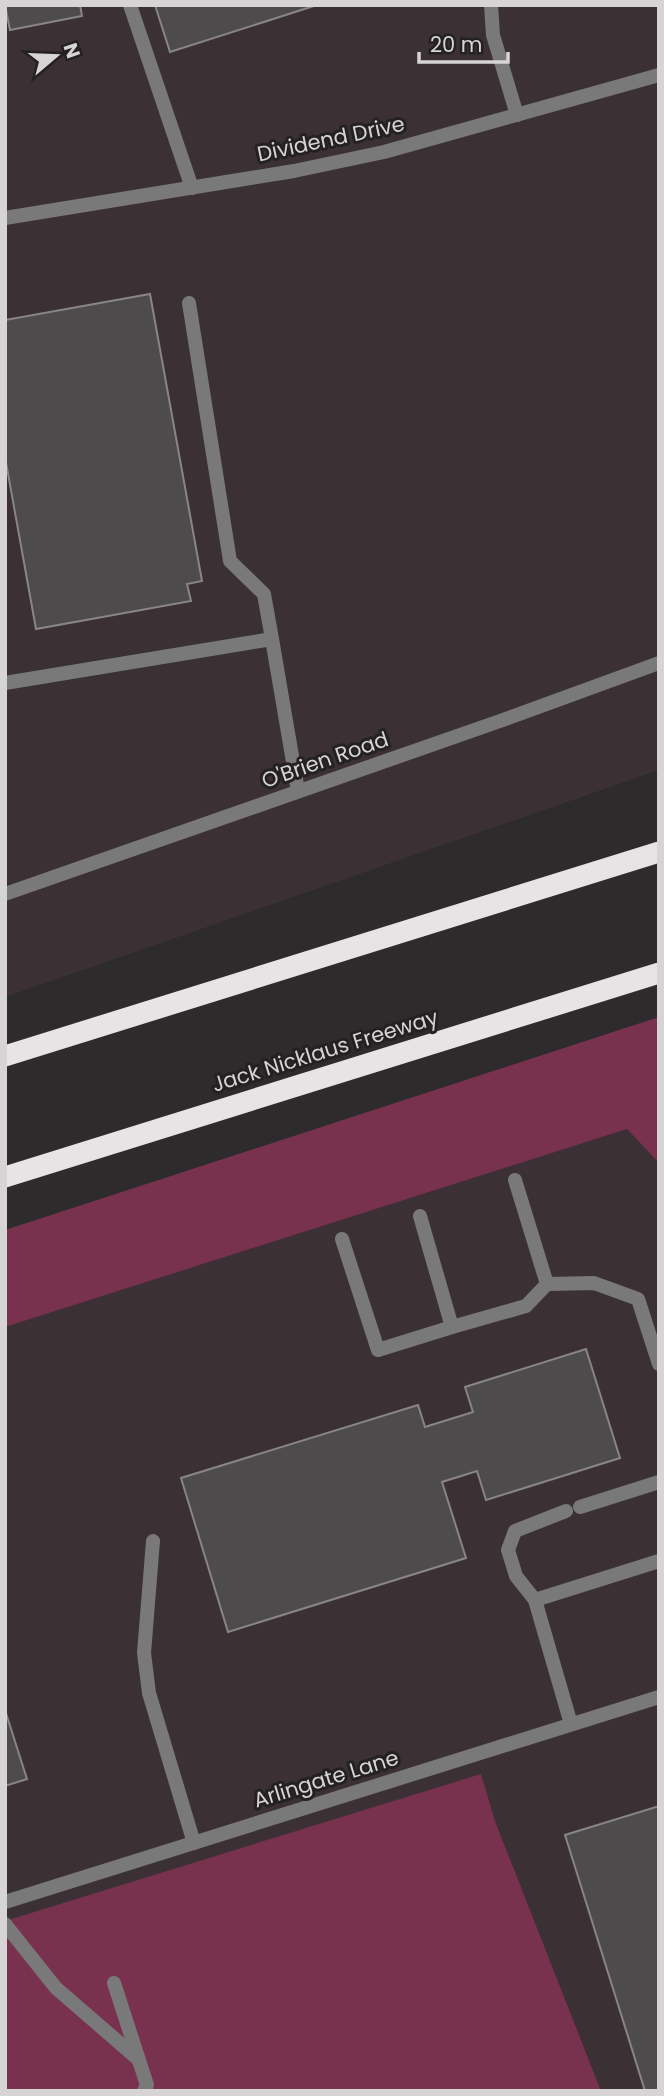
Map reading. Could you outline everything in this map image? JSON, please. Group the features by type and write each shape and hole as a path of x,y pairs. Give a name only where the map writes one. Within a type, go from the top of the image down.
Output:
{"highway":[{"path":"5,1056 659,852"},
{"name":"Jack Nicklaus Freeway","path":"5,1177 659,973"}],"street":[{"path":"130,5 192,188"},
{"path":"491,5 493,35 517,114"},
{"name":"Dividend Drive","path":"5,218 294,171 384,152 659,75"},
{"path":"189,303 230,561 264,594 298,791"},
{"path":"5,683 272,639"},
{"name":"O'Brien Road","path":"5,894 659,663"},
{"path":"515,1180 547,1284"},
{"path":"420,1216 452,1327"},
{"path":"342,1239 379,1350 526,1306 547,1284 594,1283 638,1299 659,1364"},
{"path":"571,1724 535,1600 516,1576 509,1550 516,1531 573,1509 659,1482"},
{"path":"153,1541 144,1653 149,1693 194,1843"},
{"path":"535,1600 659,1561"},
{"name":"Arlingate Lane","path":"5,1902 659,1697"},
{"path":"5,1924 56,1989 138,2059"},
{"path":"114,1983 147,2085 144,2091"}],"shaded area":[{"path":"5,5 659,5 659,770 5,997"},
{"path":"659,1017 659,1163 627,1129 5,1327 5,1230"},
{"path":"627,1129 659,1163 659,2091 601,2091 495,1821 481,1775 5,1921 5,1327"},
{"path":"481,1774 495,1821 601,2091 5,2091 5,1921"}],"building":[{"path":"5,5 80,5 82,16 10,30"},
{"path":"155,5 317,5 170,52"},
{"path":"150,294 202,581 187,584 191,601 36,629 5,457 5,320"},
{"path":"586,1349 620,1458 486,1500 477,1471 442,1482 466,1558 228,1632 181,1478 418,1405 425,1427 473,1412 465,1387"},
{"path":"5,1710 27,1779 5,1786"},
{"path":"659,1806 659,2091 645,2091 565,1835"}]}
